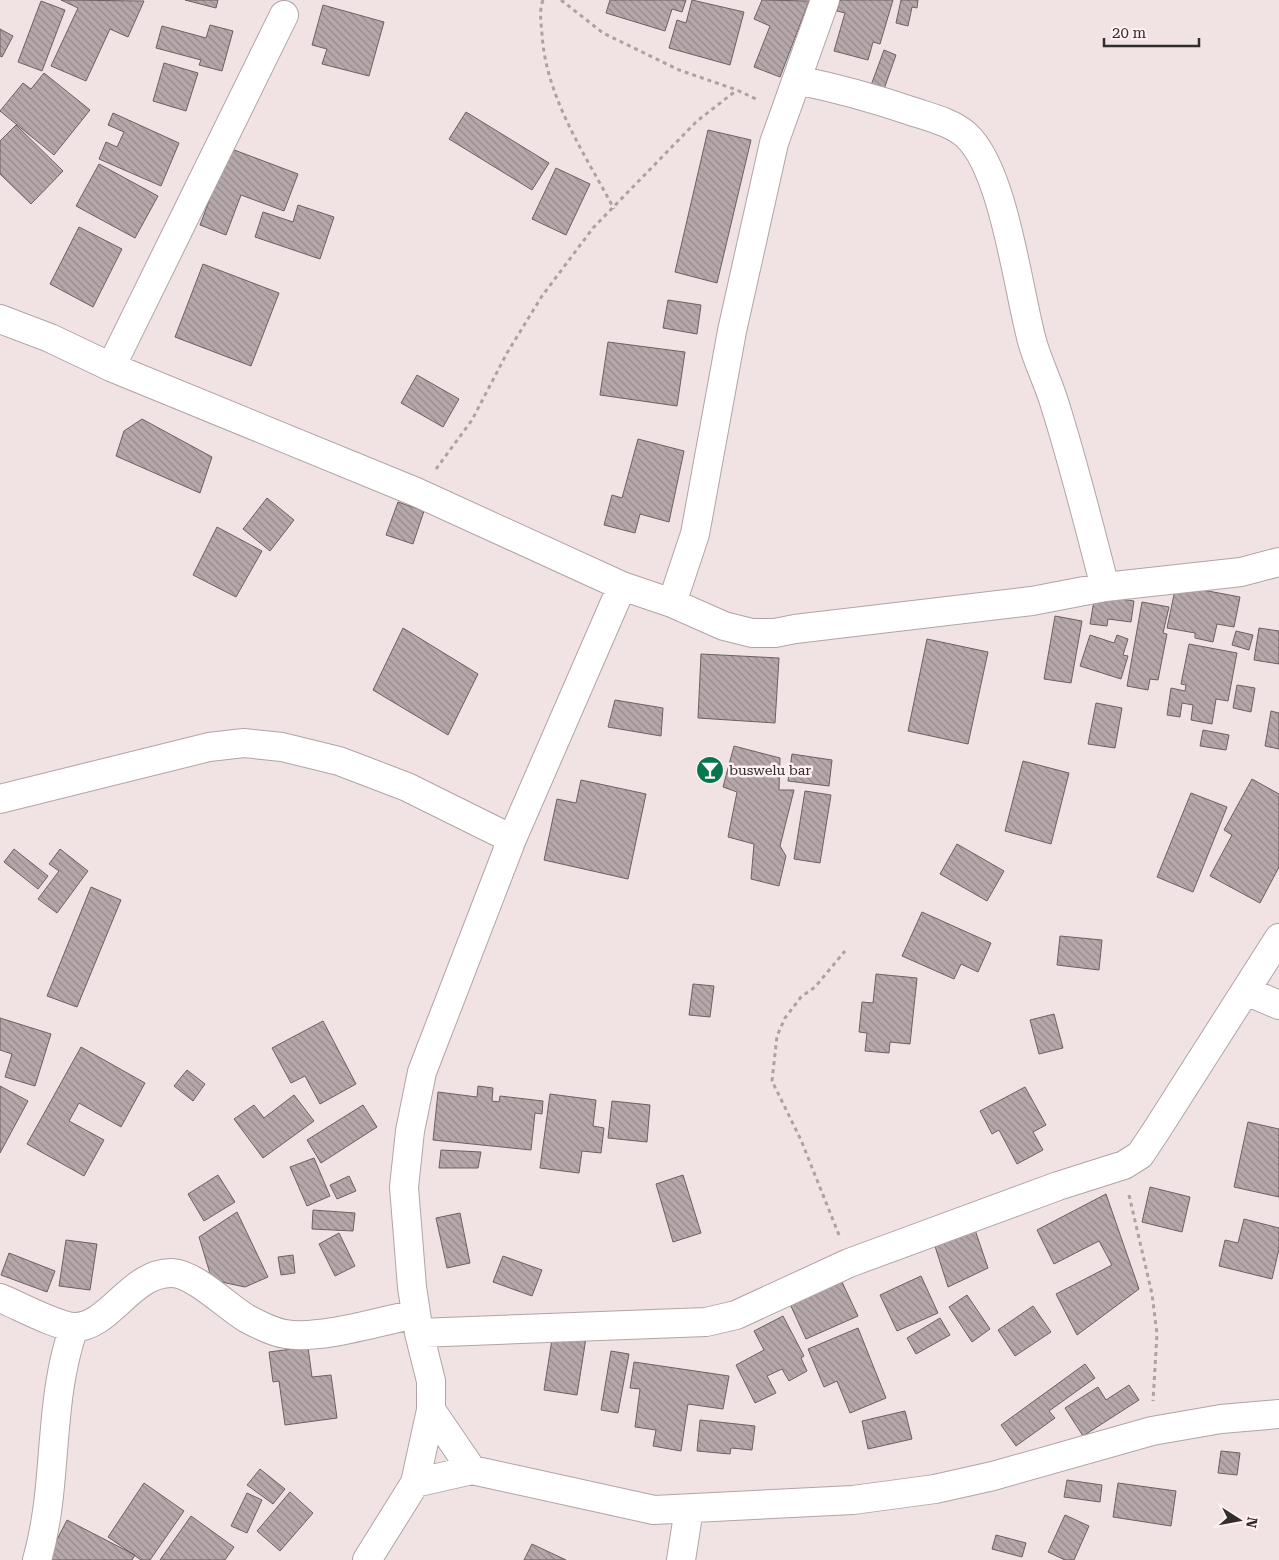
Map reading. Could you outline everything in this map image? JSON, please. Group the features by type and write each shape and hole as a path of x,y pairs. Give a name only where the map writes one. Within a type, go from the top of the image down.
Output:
{"street":[{"path":"672,603 695,534 751,236 774,143 825,0"},
{"path":"111,367 284,15"},
{"path":"798,80 869,97 943,121 966,135 979,152 995,188 1010,242 1032,343 1055,403 1105,587"},
{"path":"0,319 50,338 111,367 416,492 622,586 672,603 724,626 752,633 775,633 1032,601 1105,587 1241,572 1279,562"},
{"path":"367,1560 415,1483 432,1410 431,1381 417,1323 404,1188 410,1131 422,1072 512,839 622,586"},
{"path":"0,798 209,747 244,743 282,748 339,761 406,787 512,839"},
{"path":"0,1298 74,1327 90,1324 97,1320 123,1296 150,1278 172,1273 193,1280 248,1319 284,1334 312,1335 417,1323 706,1322 736,1316 850,1263 1058,1186 1124,1164 1140,1155 1279,938"},
{"path":"1246,991 1279,1005"},
{"path":"37,1560 49,1506 52,1440 60,1377 74,1327"},
{"path":"432,1410 472,1470"},
{"path":"415,1483 472,1470 654,1510 853,1500 936,1489 993,1476 1152,1431 1222,1419 1279,1414"},
{"path":"682,1560 689,1509"}],"path":[{"path":"543,0 540,9 543,51 555,98 614,209"},
{"path":"561,0 603,33 679,70 737,90 786,113"},
{"path":"416,492 451,450 472,420 507,353 542,296 593,228 614,209 696,121 737,90"},
{"path":"845,952 815,987 801,997 785,1018 778,1036 772,1081 801,1140 850,1263"},
{"path":"1124,1164 1130,1201 1152,1294 1157,1334 1152,1431"}],"building":[{"path":"61,0 144,1 128,37 110,29 86,81 51,66 78,8"},
{"path":"185,0 218,0 216,8"},
{"path":"610,0 686,0 682,12 672,9 665,31 606,13"},
{"path":"692,0 744,12 730,65 669,48 677,20 686,23"},
{"path":"762,0 809,1 780,77 754,67 770,26 754,19"},
{"path":"840,0 893,0 880,44 873,42 868,60 834,51 845,13 837,11"},
{"path":"901,0 918,0 917,8 912,7 908,26 896,23"},
{"path":"41,1 65,10 42,71 18,62"},
{"path":"323,5 384,22 369,76 322,64 327,49 312,45"},
{"path":"210,25 233,31 222,71 199,65 201,60 156,48 162,26 206,38"},
{"path":"0,29 13,36 2,57 0,56"},
{"path":"884,50 896,55 883,92 870,88"},
{"path":"164,63 198,73 186,111 153,101"},
{"path":"44,73 90,110 54,155 0,111 23,83 31,89"},
{"path":"466,112 549,163 532,190 449,139"},
{"path":"113,113 179,143 161,186 99,159 106,142 117,147 124,132 108,125"},
{"path":"16,125 63,171 31,204 0,174 0,141"},
{"path":"708,130 751,140 717,283 675,272"},
{"path":"229,148 298,174 284,211 241,195 226,235 200,225"},
{"path":"99,164 158,196 135,238 76,206"},
{"path":"556,168 590,184 566,235 532,219"},
{"path":"298,205 334,217 320,259 255,237 263,212 293,222"},
{"path":"79,227 122,249 93,307 50,284"},
{"path":"203,264 279,293 251,366 175,337"},
{"path":"668,300 701,305 697,334 663,328"},
{"path":"608,342 685,352 677,406 600,395"},
{"path":"417,375 459,399 443,427 401,403"},
{"path":"142,419 212,457 200,493 116,456 124,431"},
{"path":"638,439 684,451 669,522 640,514 635,533 604,525 612,495 622,498"},
{"path":"267,498 294,520 270,551 243,529"},
{"path":"398,502 424,511 413,544 386,535"},
{"path":"217,527 262,551 236,597 193,575"},
{"path":"1176,585 1240,597 1234,627 1217,624 1213,642 1195,638 1195,633 1167,628"},
{"path":"1095,595 1134,601 1131,622 1108,619 1107,626 1090,624"},
{"path":"1142,602 1169,607 1163,633 1167,634 1158,680 1150,679 1148,690 1127,686"},
{"path":"1055,616 1082,621 1071,683 1044,679"},
{"path":"403,628 478,674 448,735 373,690"},
{"path":"1259,628 1279,631 1279,664 1254,660"},
{"path":"1236,631 1253,635 1249,650 1232,645"},
{"path":"1090,635 1114,643 1117,635 1128,639 1123,655 1128,656 1121,679 1080,666"},
{"path":"927,639 988,652 968,744 908,731"},
{"path":"1189,644 1237,653 1228,701 1216,699 1212,724 1191,720 1193,705 1182,703 1180,717 1167,715 1171,688 1185,691 1186,685 1181,684"},
{"path":"701,654 779,658 775,723 698,718"},
{"path":"1237,685 1255,688 1251,712 1233,708"},
{"path":"615,700 663,708 661,736 608,727"},
{"path":"1096,703 1122,708 1115,748 1088,744"},
{"path":"1271,711 1279,713 1279,749 1265,746"},
{"path":"1203,730 1229,735 1226,750 1200,746"},
{"path":"734,746 780,758 779,790 794,790 780,846 786,856 779,886 751,879 754,844 728,837 737,792 723,787"},
{"path":"792,754 832,760 829,786 788,781"},
{"path":"1023,761 1069,773 1051,844 1005,831"},
{"path":"1252,779 1279,794 1279,867 1260,903 1210,876 1232,835 1224,830"},
{"path":"581,780 646,794 628,879 544,860 557,799 576,803"},
{"path":"805,791 831,795 820,863 794,859"},
{"path":"1191,793 1227,807 1193,892 1157,877"},
{"path":"957,844 1004,871 987,901 940,874"},
{"path":"14,849 48,876 38,889 4,862"},
{"path":"60,849 88,871 57,913 38,899 59,871 49,864"},
{"path":"91,887 121,900 77,1007 47,996"},
{"path":"922,912 991,943 978,972 961,964 954,979 902,956"},
{"path":"1060,936 1102,940 1099,970 1057,965"},
{"path":"876,974 917,978 910,1044 890,1042 889,1053 865,1051 867,1033 859,1032 862,1002 873,1003"},
{"path":"693,984 714,986 710,1017 689,1015"},
{"path":"1054,1014 1063,1048 1039,1054 1030,1020"},
{"path":"0,1018 51,1034 35,1086 5,1077 12,1054 0,1050"},
{"path":"323,1021 356,1084 320,1104 305,1076 291,1083 272,1048"},
{"path":"81,1047 145,1083 121,1127 79,1103 69,1121 104,1140 84,1176 27,1144"},
{"path":"187,1070 205,1084 193,1101 174,1086"},
{"path":"0,1086 28,1101 0,1153"},
{"path":"478,1086 493,1088 492,1101 499,1102 500,1096 543,1101 542,1114 535,1113 531,1150 433,1140 438,1092 477,1097"},
{"path":"1025,1087 1046,1125 1033,1132 1043,1150 1017,1164 999,1130 992,1134 980,1111"},
{"path":"550,1094 596,1100 593,1126 604,1128 601,1153 582,1151 579,1173 540,1168"},
{"path":"294,1095 314,1121 263,1158 234,1119 254,1105 264,1118"},
{"path":"612,1101 650,1105 647,1142 608,1138"},
{"path":"363,1105 377,1127 321,1163 307,1140"},
{"path":"1248,1122 1279,1129 1279,1197 1234,1187"},
{"path":"441,1150 481,1152 478,1168 439,1168"},
{"path":"314,1158 330,1196 307,1206 290,1167"},
{"path":"218,1175 235,1202 204,1221 188,1194"},
{"path":"683,1175 701,1233 673,1242 656,1184"},
{"path":"349,1176 356,1191 337,1199 330,1185"},
{"path":"1150,1187 1190,1197 1182,1232 1142,1222"},
{"path":"1106,1194 1139,1289 1077,1335 1056,1294 1112,1265 1099,1241 1054,1264 1037,1230"},
{"path":"313,1210 355,1213 353,1231 312,1229"},
{"path":"237,1212 268,1277 245,1287 212,1280 199,1237"},
{"path":"460,1213 470,1263 447,1268 436,1218"},
{"path":"1244,1219 1279,1228 1279,1249 1272,1279 1219,1266 1225,1240 1238,1243"},
{"path":"973,1224 988,1268 948,1287 933,1240"},
{"path":"339,1233 355,1266 335,1276 319,1244"},
{"path":"66,1240 97,1244 90,1290 59,1286"},
{"path":"9,1253 55,1271 47,1292 1,1275"},
{"path":"293,1255 295,1273 281,1275 278,1257"},
{"path":"503,1256 542,1270 532,1296 493,1282"},
{"path":"921,1276 938,1313 897,1331 880,1295"},
{"path":"841,1280 858,1316 806,1339 790,1304"},
{"path":"967,1295 990,1329 972,1342 949,1307"},
{"path":"1033,1306 1051,1332 1015,1356 998,1330"},
{"path":"783,1316 804,1356 801,1358 807,1371 789,1381 782,1369 767,1376 776,1393 755,1403 736,1365 764,1350 754,1331"},
{"path":"940,1318 950,1335 916,1354 907,1338"},
{"path":"858,1328 886,1398 850,1413 837,1381 824,1387 808,1349"},
{"path":"553,1333 586,1338 577,1395 544,1390"},
{"path":"308,1347 312,1377 331,1375 337,1418 285,1425 279,1381 273,1382 269,1352"},
{"path":"611,1351 629,1354 618,1413 601,1410"},
{"path":"634,1362 729,1376 723,1409 688,1404 681,1451 653,1446 656,1430 635,1427 640,1389 630,1388"},
{"path":"1085,1364 1095,1378 1049,1411 1055,1418 1016,1446 1001,1425"},
{"path":"1129,1385 1139,1400 1083,1436 1065,1408 1098,1387 1106,1400"},
{"path":"905,1411 912,1439 868,1449 862,1421"},
{"path":"700,1420 755,1426 752,1450 731,1448 730,1454 697,1451"},
{"path":"1221,1451 1240,1453 1237,1475 1218,1473"},
{"path":"260,1469 285,1489 273,1504 247,1485"},
{"path":"1067,1480 1102,1485 1100,1502 1064,1497"},
{"path":"144,1483 184,1511 150,1560 141,1560 108,1537"},
{"path":"1118,1483 1176,1491 1171,1526 1113,1517"},
{"path":"290,1492 313,1513 280,1551 257,1531"},
{"path":"247,1493 262,1500 247,1533 231,1526"},
{"path":"1065,1515 1089,1526 1074,1560 1065,1560 1048,1552"},
{"path":"191,1516 234,1547 225,1560 160,1560"},
{"path":"67,1520 135,1555 132,1560 53,1560 48,1557"},
{"path":"996,1535 1026,1543 1022,1557 992,1549"},
{"path":"532,1544 566,1560 524,1560"}],"place":[{"name":"buswelu bar","path":"710,770"}]}
